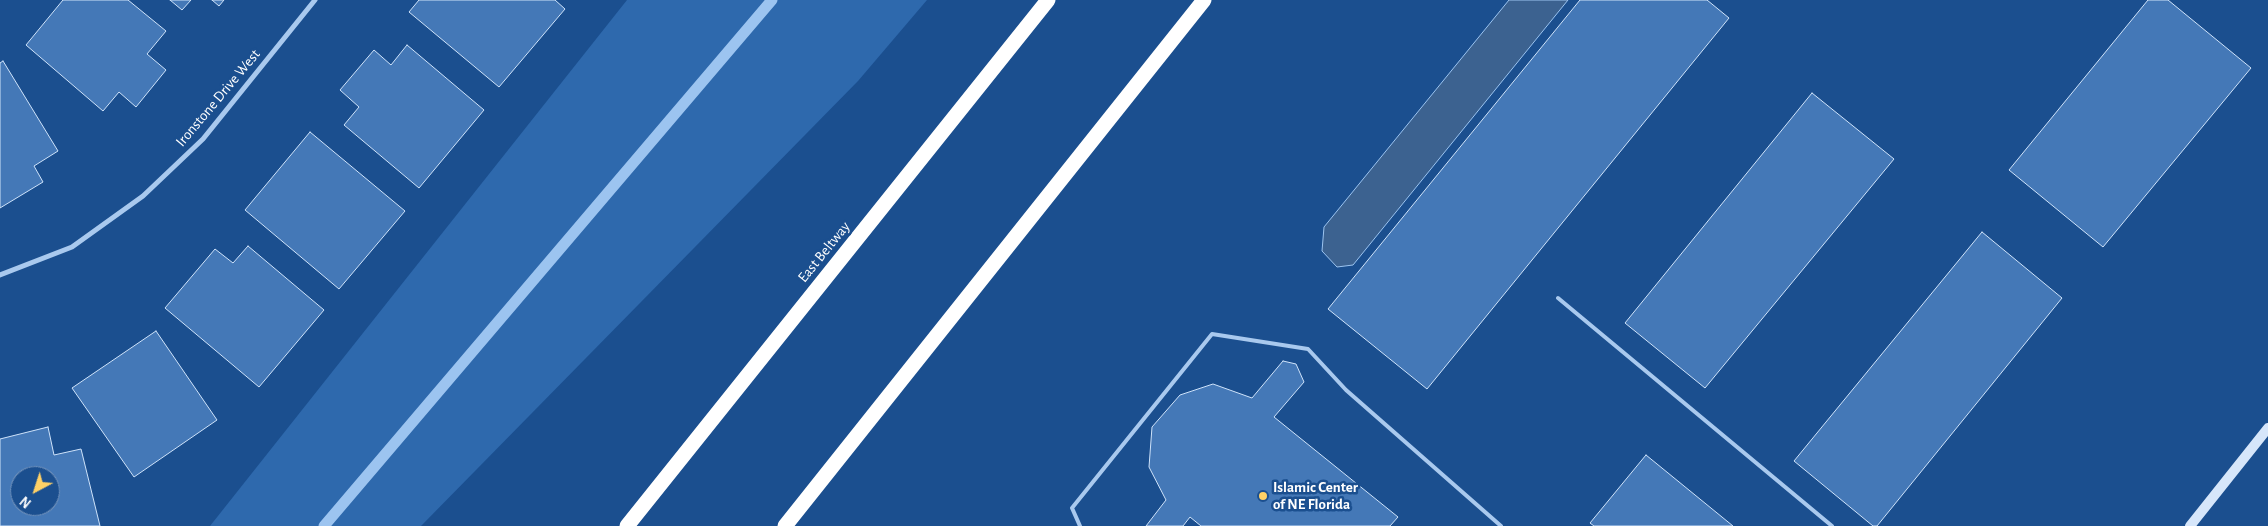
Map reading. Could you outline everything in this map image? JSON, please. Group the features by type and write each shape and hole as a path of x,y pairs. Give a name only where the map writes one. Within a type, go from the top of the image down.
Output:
{"highway":[{"name":"East Beltway","path":"627,526 1048,0"},
{"path":"785,526 1204,0"}],"main road":[{"path":"2190,526 2268,428"}],"street":[{"name":"Ironstone Drive West","path":"0,275 72,247 143,196 203,139 315,0"}],"lane":[{"path":"1558,298 1832,526"},
{"path":"1080,526 1072,508 1212,334 1308,349 1346,390 1501,526"}],"shaded area":[{"path":"627,0 927,0 858,81 421,526 210,526"},
{"path":"1509,0 1568,0 1353,265 1337,267 1322,251 1324,227"}],"building":[{"path":"63,0 128,0 166,31 147,54 166,70 136,107 119,92 103,111 26,45"},
{"path":"170,0 191,0 182,10"},
{"path":"212,0 224,0 219,6"},
{"path":"419,0 555,0 565,9 499,87 409,12"},
{"path":"1580,0 1707,0 1729,18 1427,389 1328,309"},
{"path":"2148,0 2168,0 2251,68 2103,247 2009,170"},
{"path":"407,45 484,110 419,188 344,125 359,107 340,90 374,50 391,65"},
{"path":"3,61 58,151 34,166 43,182 0,208 0,63"},
{"path":"1812,93 1894,159 1705,388 1625,323"},
{"path":"310,132 405,211 339,289 245,210"},
{"path":"1982,232 2062,298 1877,526 1873,526 1794,461"},
{"path":"248,246 324,310 259,387 165,308 215,249 233,263"},
{"path":"156,331 217,420 134,477 72,388"},
{"path":"1283,361 1296,364 1304,382 1274,417 1398,517 1390,526 1201,526 1190,517 1183,526 1146,526 1166,500 1149,467 1152,427 1180,395 1213,384 1252,398"},
{"path":"48,427 54,455 81,449 100,526 0,526 0,439"},
{"path":"1646,455 1733,526 1594,526 1590,523"}],"waterway":[{"path":"324,526 772,0"}],"place":[{"name":"Islamic Center of NE Florida","path":"1263,496"}]}
